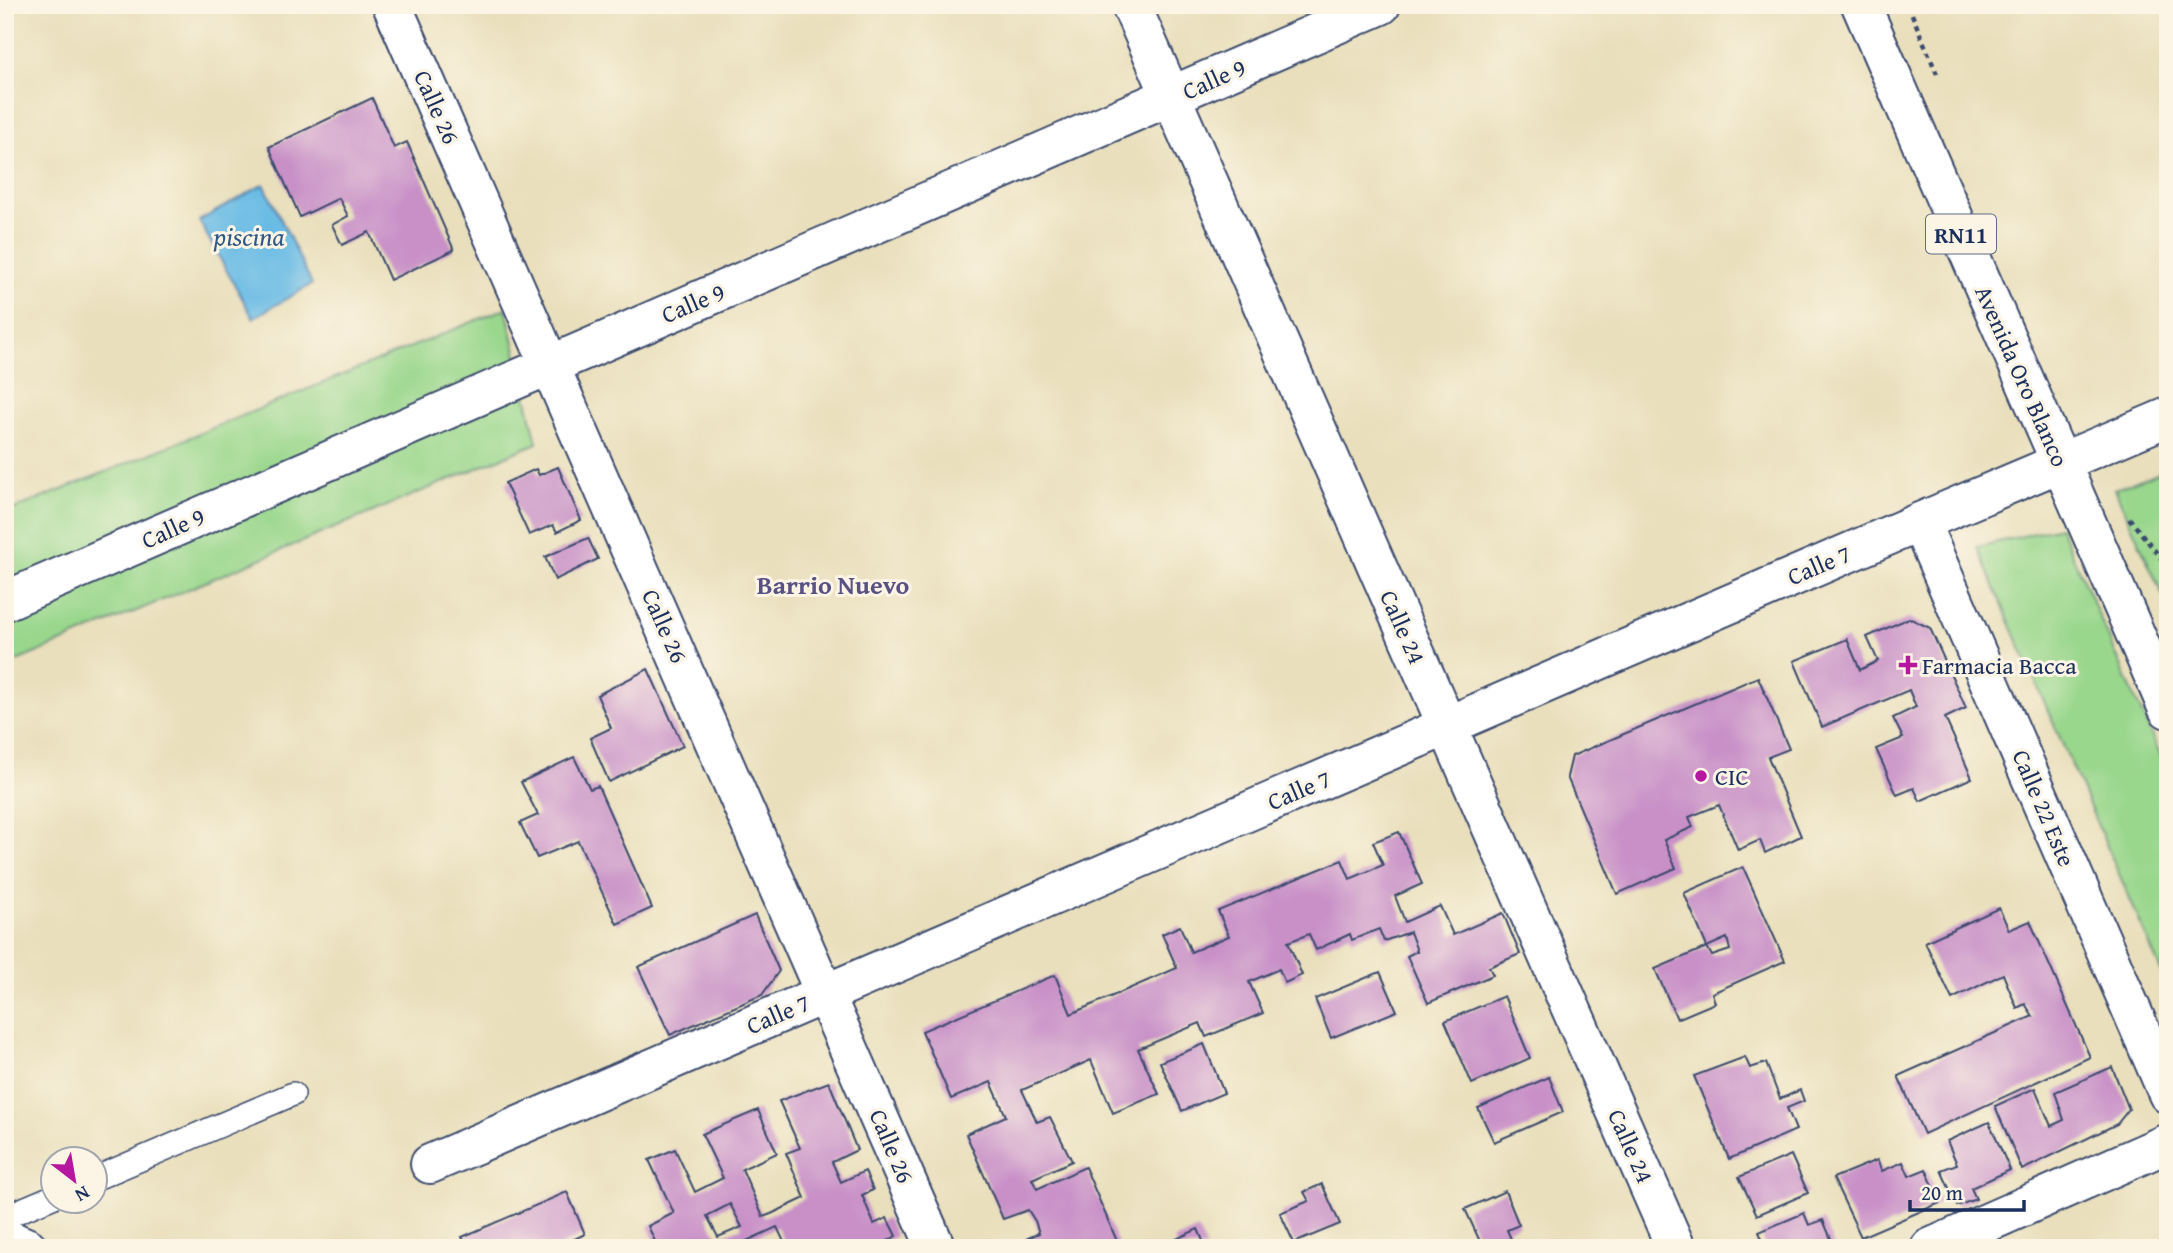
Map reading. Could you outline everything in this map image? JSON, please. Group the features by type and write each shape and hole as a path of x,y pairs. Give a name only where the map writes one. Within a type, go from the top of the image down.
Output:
{"main road":[{"name":"Calle 26","path":"392,5 936,1248"},
{"name":"Calle 24","path":"1131,5 1676,1248"},
{"name":"Calle 9","path":"5,601 1381,5"},
{"name":"Avenida Oro Blanco","path":"1861,5 2168,709"},
{"name":"Calle 7","path":"430,1164 2168,417"},
{"name":"Calle 22 Este","path":"1920,522 2168,1094"},
{"path":"1930,1248 2168,1143"},
{"path":"5,1238 28,1248"}],"lane":[{"path":"108,1173 293,1094"},
{"path":"5,1217 38,1203"}],"green space":[{"path":"506,308 537,443 5,666 5,513"},
{"path":"2168,469 2168,607 2115,489"},
{"path":"2060,527 2168,773 2168,987 1977,547"}],"water":[{"name":"piscina","path":"264,184 312,284 253,318 199,221"}],"building":[{"path":"372,98 394,148 407,142 454,250 390,280 369,232 342,245 332,225 348,216 339,198 300,217 269,147"},
{"path":"558,467 581,520 557,532 553,525 529,535 505,483 536,469 539,475"},
{"path":"588,538 598,559 555,580 545,557"},
{"path":"1909,618 1930,628 1966,708 1945,718 1972,778 1920,801 1914,788 1897,795 1876,749 1903,738 1893,718 1916,707 1909,690 1822,727 1794,661 1847,639 1860,670 1878,661 1867,637"},
{"path":"648,669 683,746 609,782 590,738 611,728 597,695"},
{"path":"1758,677 1789,749 1768,757 1801,836 1765,853 1760,840 1738,850 1719,805 1689,817 1693,827 1664,840 1676,868 1617,894 1567,777 1572,756"},
{"path":"574,757 590,789 598,786 652,908 617,924 578,841 537,858 520,823 538,815 521,782"},
{"path":"1399,832 1422,884 1395,896 1405,922 1440,906 1453,935 1503,913 1520,954 1489,967 1493,975 1428,1003 1407,956 1417,951 1410,932 1384,941 1379,929 1352,940 1350,934 1316,950 1309,934 1288,942 1302,975 1285,983 1279,969 1249,982 1263,1013 1206,1037 1200,1023 1138,1049 1159,1094 1113,1113 1091,1060 1022,1090 1037,1122 1050,1117 1072,1161 1032,1179 1037,1189 1085,1167 1120,1248 1030,1248 1026,1239 1039,1233 1035,1221 1028,1210 1003,1219 966,1134 1006,1116 991,1082 951,1099 922,1031 1055,975 1071,1014 1177,968 1162,934 1180,926 1191,952 1229,936 1218,911 1342,860 1350,879 1383,865 1373,842"},
{"path":"1743,867 1785,961 1712,993 1715,1003 1677,1019 1655,969 1707,947 1684,893","holes":["1727,938 1730,950 1712,956 1707,947"]},
{"path":"1999,908 2009,930 2030,921 2090,1057 1924,1134 1898,1076 2033,1016 2025,1004 2017,1008 2003,974 1952,999 1925,942"},
{"path":"755,915 779,971 762,995 670,1035 638,967"},
{"path":"1380,972 1397,1011 1331,1038 1315,999"},
{"path":"1504,996 1530,1058 1472,1084 1445,1021"},
{"path":"1204,1044 1224,1093 1182,1111 1160,1062"},
{"path":"1745,1057 1750,1068 1766,1063 1780,1099 1800,1090 1804,1101 1787,1108 1796,1130 1729,1159 1694,1076"},
{"path":"2112,1067 2129,1109 2117,1124 2022,1170 1995,1106 2035,1088 2051,1126 2064,1120 2055,1092"},
{"path":"1549,1077 1563,1112 1494,1142 1478,1108"},
{"path":"829,1082 857,1150 832,1162 841,1182 865,1171 873,1190 862,1195 874,1224 887,1218 896,1236 885,1243 887,1248 787,1248 777,1227 731,1248 658,1248 648,1226 674,1213 649,1160 675,1149 695,1192 723,1178 702,1134 758,1110 777,1153 742,1169 763,1217 805,1198 786,1153 800,1148 779,1101","holes":["730,1204 742,1227 718,1237 707,1216"]},
{"path":"1989,1122 2010,1170 1971,1188 1976,1199 1957,1206 1941,1170 1957,1164 1947,1141"},
{"path":"1791,1155 1808,1193 1757,1215 1739,1177"},
{"path":"1877,1160 1882,1171 1903,1162 1909,1176 1926,1169 1940,1203 1861,1237 1833,1178"},
{"path":"1322,1184 1340,1224 1294,1243 1280,1213 1309,1201 1304,1192"},
{"path":"1505,1191 1519,1225 1507,1230 1515,1248 1483,1248 1465,1209"},
{"path":"567,1192 585,1234 560,1248 468,1248 462,1237"},
{"path":"1804,1213 1809,1225 1823,1220 1835,1248 1766,1248 1759,1232"},
{"path":"1198,1229 1206,1248 1178,1248 1174,1240"}],"place":[{"name":"Farmacia Bacca","path":"1908,665"},
{"name":"CIC","path":"1701,776"}],"district":[{"name":"Barrio Nuevo","path":"833,584"}]}
